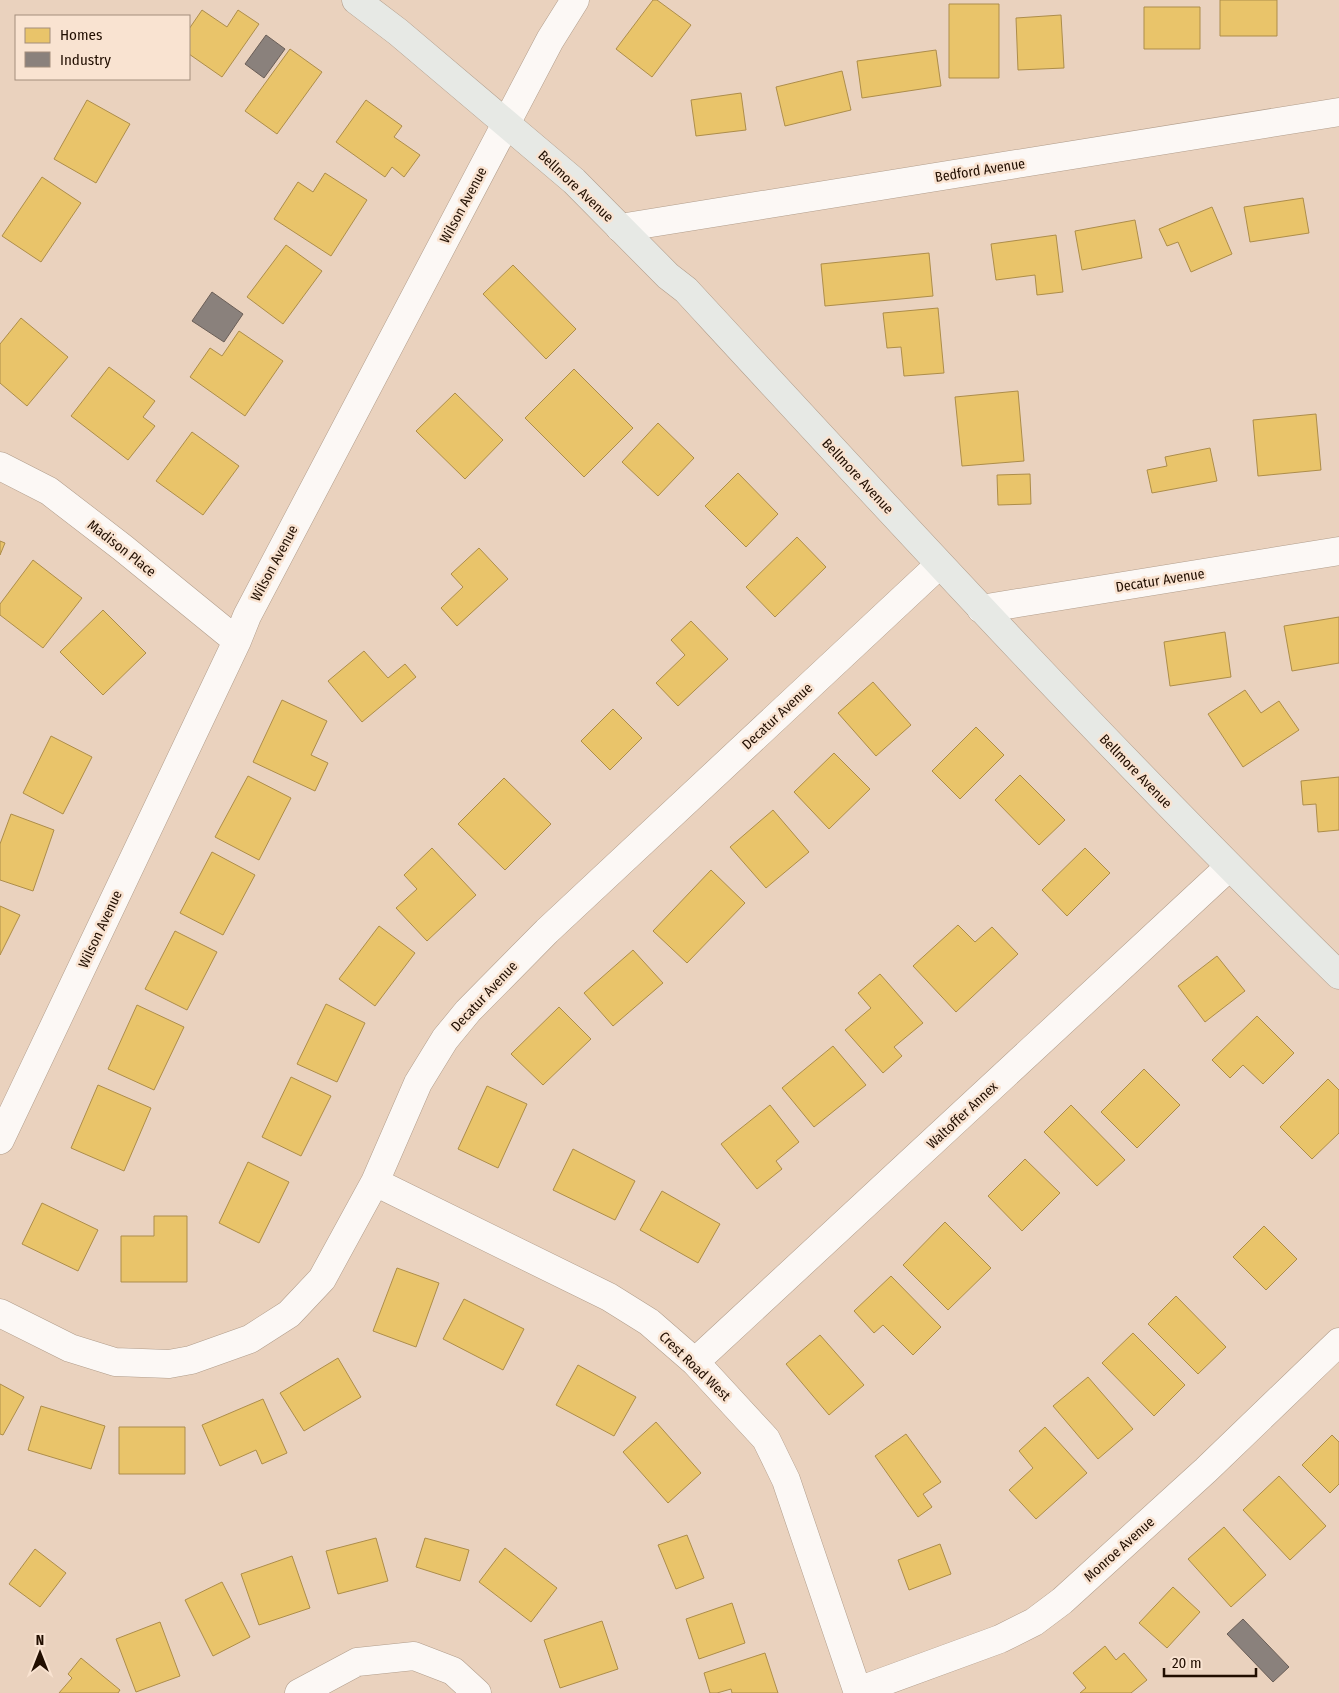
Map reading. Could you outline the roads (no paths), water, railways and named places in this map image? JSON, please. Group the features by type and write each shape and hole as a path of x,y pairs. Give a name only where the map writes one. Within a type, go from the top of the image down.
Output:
{"main road":[{"name":"Bellmore Avenue","path":"356,0 398,32 574,181 668,276 686,290 939,565 1229,867 1339,975"}],"street":[{"name":"Wilson Avenue","path":"0,1140 247,616 550,40 575,0"},
{"name":"Bedford Avenue","path":"620,228 1339,112"},
{"name":"Madison Place","path":"0,466 49,491 237,640"},
{"name":"Decatur Avenue","path":"981,609 1339,551"},
{"name":"Decatur Avenue","path":"0,1313 70,1348 116,1362 169,1364 191,1360 250,1339 289,1314 322,1279 375,1182 418,1084 445,1039 468,1011 547,931 939,565"},
{"name":"Waltoffer Annex","path":"695,1362 1229,867"},
{"name":"Crest Road West","path":"375,1182 609,1298 648,1322 695,1362 766,1439 786,1480 858,1692"},
{"name":"Monroe Avenue","path":"858,1692 1000,1639 1034,1622 1062,1602 1206,1470 1339,1342"},
{"path":"299,1693 356,1662 414,1656 453,1672 477,1693"}]}
